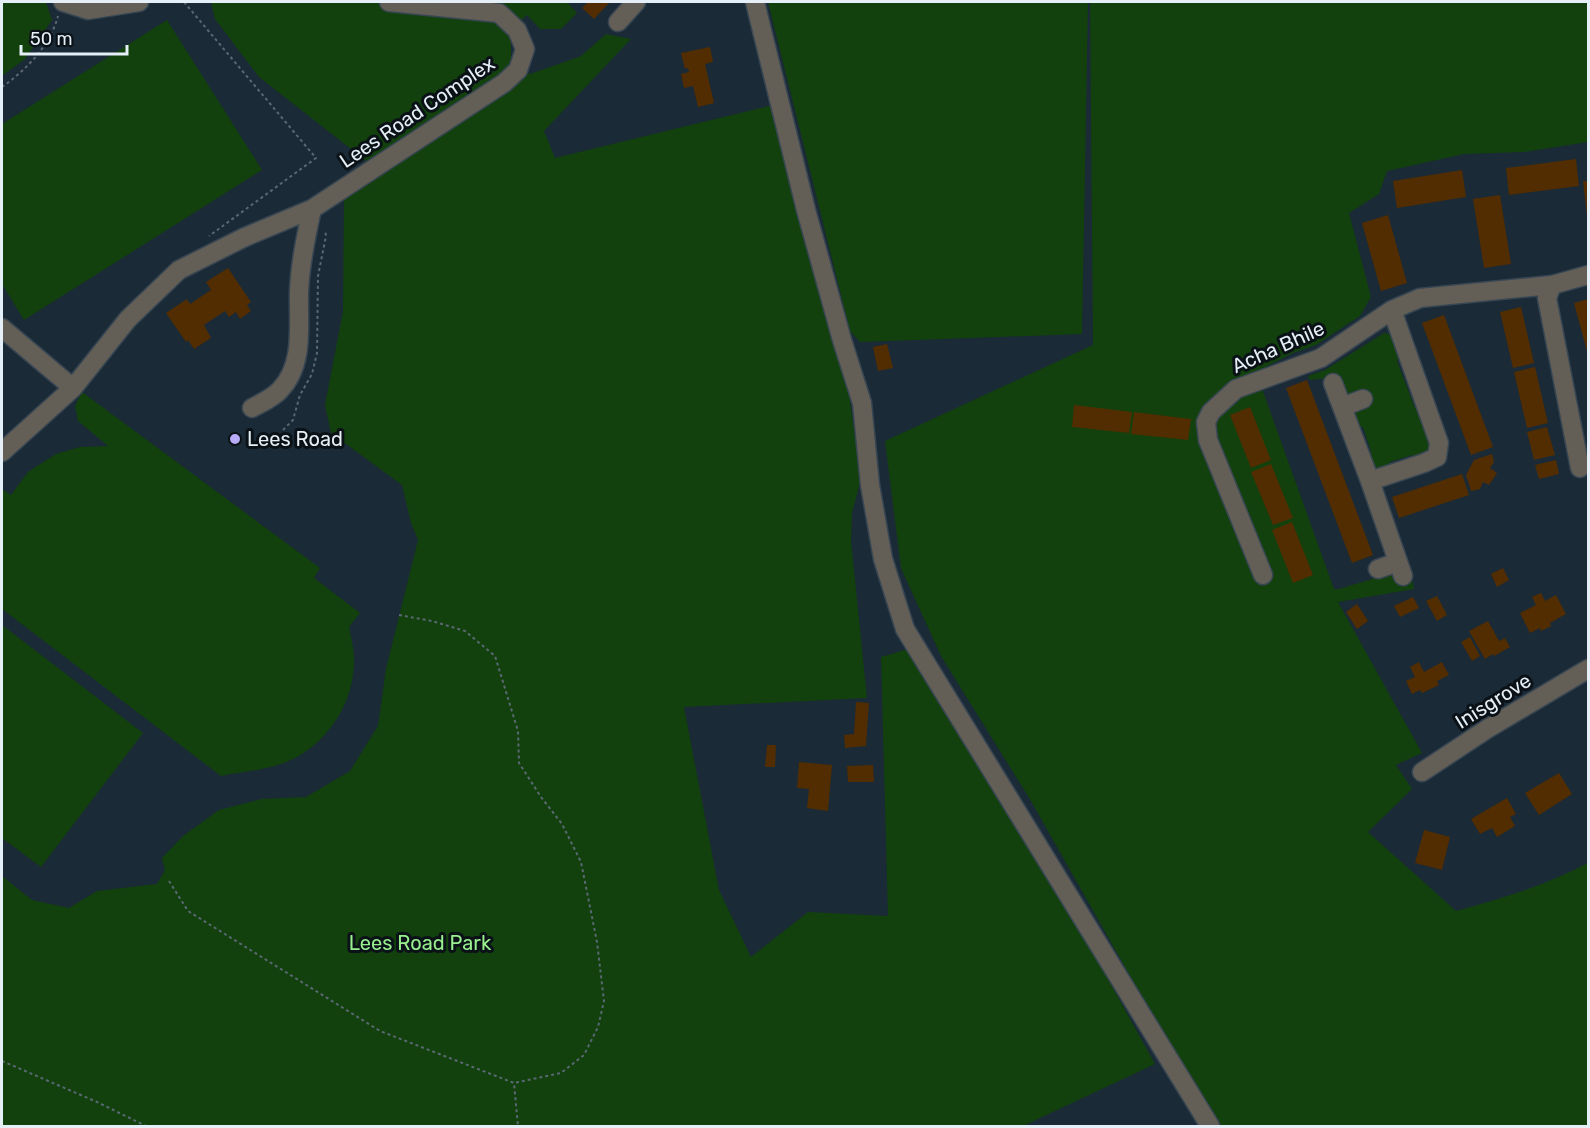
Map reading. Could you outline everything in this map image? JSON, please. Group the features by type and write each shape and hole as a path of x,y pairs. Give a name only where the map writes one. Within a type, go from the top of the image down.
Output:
{"street":[{"path":"68,5 88,10 139,2"},
{"name":"Lees Road Complex","path":"2,452 73,388 128,319 179,270 245,237 312,209 504,83 518,69 525,49 517,30 499,13 427,3 389,2"},
{"path":"618,22 636,2"},
{"path":"755,2 806,210 862,403 870,485 883,559 905,629 1210,1126"},
{"path":"252,408 280,391 294,366 299,343 299,291 302,258 312,209"},
{"name":"Acha Bhile","path":"1263,575 1208,440 1206,423 1211,412 1236,388 1320,358 1392,310 1420,298 1552,285 1588,275"},
{"path":"1552,285 1547,298 1581,433 1580,468"},
{"path":"1370,481 1437,457 1439,443 1392,310"},
{"path":"2,328 73,388"},
{"path":"1333,383 1401,569 1378,569"},
{"path":"1342,407 1363,399"},
{"name":"Inisgrove","path":"1422,772 1487,729 1588,669"}],"path":[{"path":"184,2 316,158 209,235"},
{"path":"2,87 21,73 42,48 68,5"},
{"path":"169,881 188,911 380,1031 514,1083 561,1073 584,1055 598,1027 604,1001 597,942 581,862 562,824 519,763 518,731 495,656 465,631 432,621 399,615"},
{"path":"2,1061 146,1126"},
{"path":"514,1083 518,1126"}],"green space":[{"path":"2,2 46,2 52,20 25,59 2,76"},
{"name":"Lees Road Park","path":"211,2 567,2 577,13 561,29 540,29 527,15 511,30 511,64 530,74 581,56 606,34 631,39 544,131 555,158 773,105 848,387 861,479 852,513 851,541 867,698 684,707 719,890 751,957 808,912 888,916 881,657 908,649 1093,952 1155,1064 1023,1126 2,1126 2,876 32,900 69,908 97,891 157,884 165,870 162,858 183,836 219,810 262,799 306,797 350,771 378,726 386,669 418,540 411,523 402,485 331,433 325,405 343,311 344,200 378,178 365,160 259,77 215,19"},
{"path":"768,2 1088,2 1082,334 860,342 850,331"},
{"path":"1090,2 1588,2 1588,142 1524,152 1464,154 1387,171 1379,194 1349,213 1371,297 1360,316 1316,345 1293,353 1256,372 1334,589 1389,574 1397,578 1400,585 1413,582 1414,589 1338,602 1422,753 1396,765 1412,789 1368,832 1456,911 1524,891 1588,863 1588,1126 1219,1126 1176,1057 1031,801 941,656 901,568 885,441 1093,345"},
{"path":"167,20 262,170 24,320 2,284 2,124"},
{"path":"1384,333 1389,334 1402,355 1397,361 1415,408 1422,410 1432,442 1425,455 1417,459 1412,455 1390,462 1388,468 1377,469 1366,457 1371,451 1363,427 1356,425 1354,420 1357,409 1372,401 1370,391 1350,395 1344,390 1337,373 1327,378 1310,380 1308,376 1325,370"},
{"path":"82,392 320,568 314,578 360,613 349,627 354,655 353,675 343,707 325,735 299,756 269,767 221,776 2,609 3,490 11,495 28,472 56,454 80,447 108,446 78,421 75,406"},
{"path":"2,625 143,733 41,867 2,838"}],"building":[{"path":"588,2 610,2 594,19 582,8"},
{"path":"710,47 713,62 705,64 714,103 698,107 693,86 684,88 681,74 689,72 688,68 685,69 681,53"},
{"path":"1576,159 1579,186 1509,195 1506,168"},
{"path":"1462,170 1466,197 1397,208 1393,181"},
{"path":"1583,181 1588,181 1588,216 1587,216"},
{"path":"1500,195 1511,264 1484,268 1473,199"},
{"path":"1388,215 1407,283 1381,291 1362,223"},
{"path":"228,268 251,302 247,305 251,311 240,319 236,312 229,317 225,311 204,325 211,338 194,349 188,340 186,342 166,313 187,299 190,304 211,290 206,282"},
{"path":"1588,299 1588,355 1574,303"},
{"path":"1521,307 1534,363 1513,368 1500,312"},
{"path":"1444,315 1493,447 1471,455 1422,323"},
{"path":"887,344 893,368 878,371 873,347"},
{"path":"1535,367 1548,423 1527,428 1514,372"},
{"path":"1307,380 1373,555 1352,563 1286,388"},
{"path":"1074,405 1132,412 1129,433 1072,427"},
{"path":"1250,407 1271,460 1251,468 1230,415"},
{"path":"1134,412 1191,419 1188,440 1131,434"},
{"path":"1547,427 1555,455 1534,460 1527,432"},
{"path":"1492,454 1494,462 1490,468 1497,473 1489,485 1483,482 1480,489 1471,491 1466,475 1474,460"},
{"path":"1556,460 1559,474 1539,479 1535,465"},
{"path":"1271,464 1293,518 1273,525 1251,472"},
{"path":"1462,474 1469,495 1399,518 1392,497"},
{"path":"1292,522 1313,575 1293,583 1272,530"},
{"path":"1503,568 1509,580 1497,587 1491,574"},
{"path":"1541,593 1545,601 1556,595 1566,614 1550,623 1551,626 1530,633 1520,613 1536,605 1532,597"},
{"path":"1437,596 1447,615 1437,621 1426,601"},
{"path":"1413,597 1419,608 1400,617 1394,606"},
{"path":"1357,604 1368,621 1357,629 1346,612"},
{"path":"1488,621 1499,641 1505,638 1510,647 1485,659 1469,631"},
{"path":"1470,637 1480,656 1472,661 1461,642"},
{"path":"1419,662 1424,672 1442,662 1449,675 1437,681 1439,685 1422,693 1420,690 1412,694 1406,681 1415,677 1410,667"},
{"path":"856,702 869,703 866,746 845,748 844,735 854,734"},
{"path":"767,745 776,745 775,767 765,767"},
{"path":"799,762 832,765 828,811 807,808 809,789 797,788"},
{"path":"873,765 874,782 848,782 847,766"},
{"path":"1559,773 1572,794 1539,815 1525,793"},
{"path":"1507,798 1516,814 1510,817 1515,826 1497,837 1492,828 1480,834 1471,819"},
{"path":"1424,830 1450,837 1442,870 1415,863"}],"place":[{"name":"Lees Road","path":"235,439"}]}
